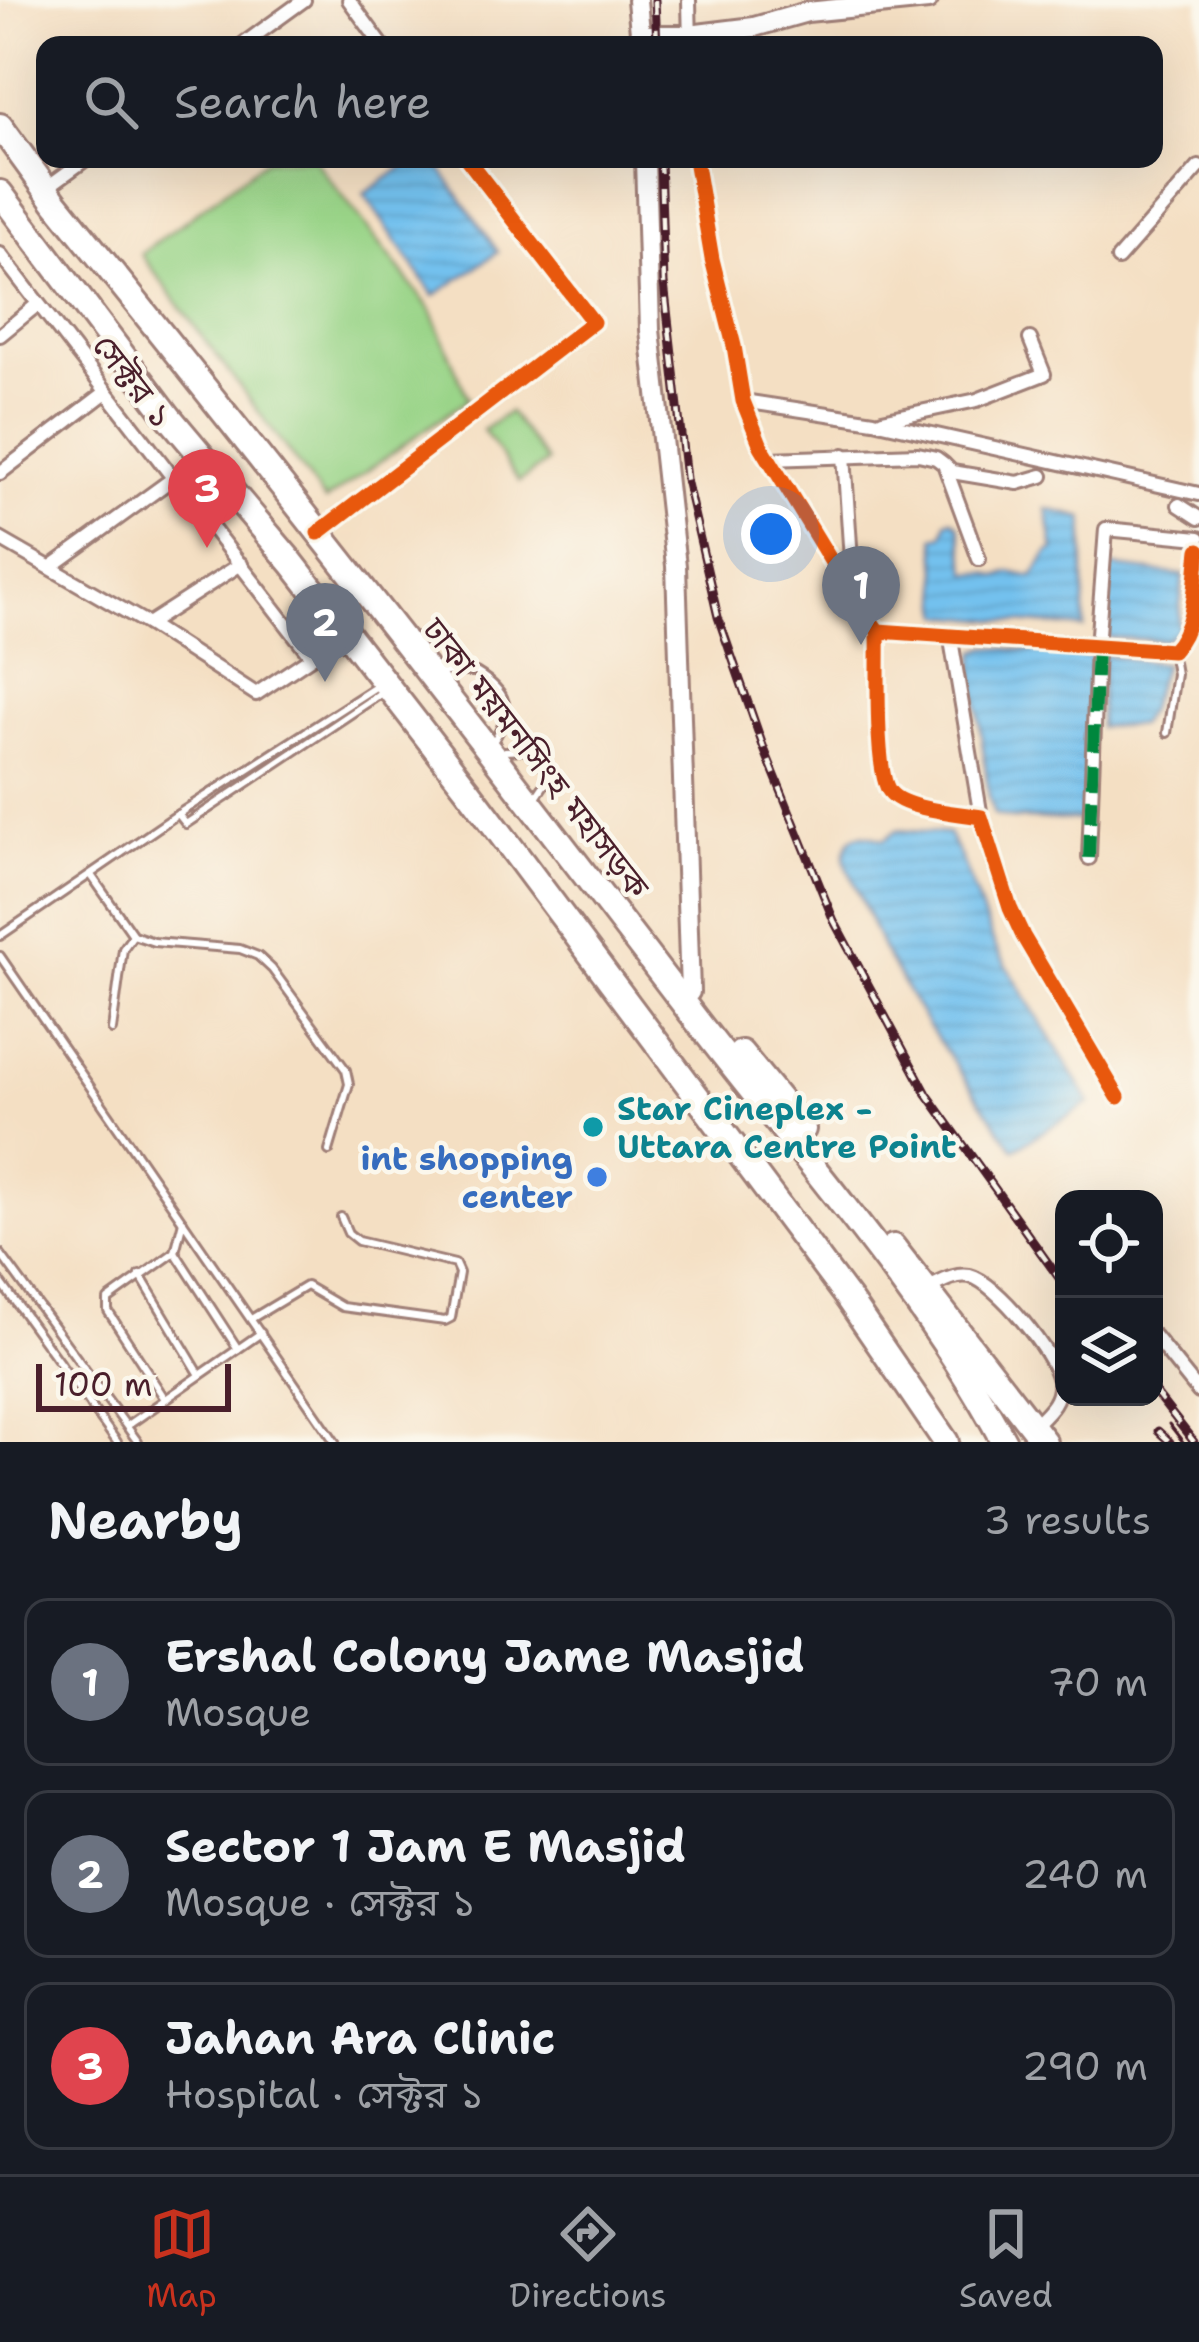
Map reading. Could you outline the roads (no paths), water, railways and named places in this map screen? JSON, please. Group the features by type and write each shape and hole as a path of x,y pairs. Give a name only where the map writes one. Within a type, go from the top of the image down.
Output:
{"highway":[{"name":"ঢাকা ময়মনসিংহ মহাসড়ক","path":"0,126 866,1234 976,1390 1004,1442"},
{"path":"0,193 169,417 292,563 718,1122 946,1442"},
{"path":"652,962 690,992 783,1103 1038,1434"}],"street":[{"path":"254,36 303,0"},
{"path":"349,0 375,36"},
{"path":"637,0 641,36"},
{"path":"688,0 690,36"},
{"path":"711,36 807,13 928,0"},
{"path":"1118,260 1199,167"},
{"path":"53,183 73,168"},
{"path":"318,533 593,322 474,168"},
{"path":"645,168 650,330 676,566 690,992"},
{"path":"697,168 743,400 761,446 878,631 881,769 889,791 907,803 981,817"},
{"name":"সেক্টর ১","path":"0,254 311,656"},
{"path":"0,335 38,304"},
{"path":"874,421 964,403 1044,374 1030,338"},
{"path":"0,473 106,392"},
{"path":"743,400 874,421 1199,494"},
{"path":"769,459 918,454 936,458 952,472 1018,484 1042,476"},
{"path":"844,455 853,597"},
{"path":"944,464 979,559"},
{"path":"52,567 175,477"},
{"path":"1180,505 1199,518"},
{"path":"1089,858 1106,530 1199,538"},
{"path":"0,539 148,623 256,694 346,634"},
{"path":"878,631 1172,651 1190,621 1199,550"},
{"path":"148,623 241,564"},
{"path":"950,634 981,817 1010,908 1118,1097"},
{"path":"926,1289 957,1275 975,1277 994,1290 1052,1358 1060,1384 1038,1434"},
{"path":"1163,1347 1199,1392"}],"lane":[{"path":"1167,733 1176,674 1172,651"},
{"path":"430,676 442,671 476,672 504,696 506,718 492,752"},
{"path":"0,936 178,814 186,824 386,685"},
{"path":"92,875 133,934 154,942 239,949 272,969 346,1070 349,1084 329,1151"},
{"path":"112,1030 123,949 133,934"},
{"path":"0,956 335,1442"},
{"path":"251,1319 306,1286 342,1307 451,1318 459,1273 455,1264 358,1241 341,1217"},
{"path":"165,1399 106,1306 175,1252 183,1221"},
{"path":"175,1252 238,1349"},
{"path":"0,1253 138,1442"},
{"path":"140,1275 200,1375"},
{"path":"0,1281 117,1442"},
{"path":"127,1426 261,1333"}],"water":[{"path":"402,168 440,168 498,252 434,296 364,194"},
{"path":"1047,509 1084,518 1084,628 942,615 935,537 943,535 947,521 959,525 968,573 1033,577 1054,550"},
{"path":"1107,566 1183,575 1178,630 1164,641 1106,637"},
{"path":"988,647 1092,656 1084,820 994,815 973,668 977,651"},
{"path":"1103,655 1164,664 1138,725 1099,727"},
{"path":"897,830 948,834 995,946 1090,1103 1014,1149 928,1026 883,950 844,859 848,843 857,836 884,840"}],"tram line":[{"path":"1169,1424 1183,1442"}],"railway":[{"path":"655,0 657,36"},
{"path":"660,168 664,283 686,479 718,617 763,746 834,921 927,1094 1055,1272"},
{"path":"1163,1402 1194,1442"},
{"path":"1158,1431 1170,1442"}],"place":[{"name":"Jahan Ara Clinic","path":"207,548"},
{"name":"Ershal Colony Jame Masjid","path":"861,645"},
{"name":"Sector 1 Jam E Masjid","path":"325,682"},
{"name":"Star Cineplex - Uttara Centre Point","path":"593,1127"},
{"name":"int shopping center","path":"597,1177"}]}
